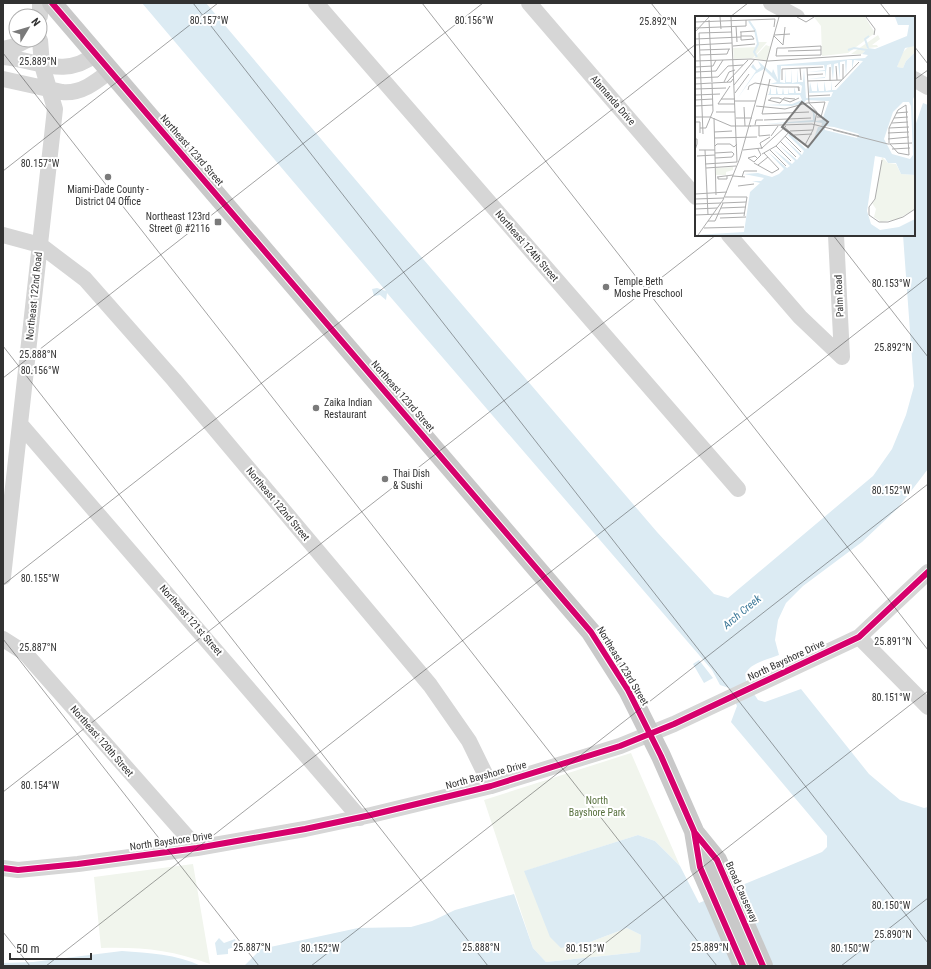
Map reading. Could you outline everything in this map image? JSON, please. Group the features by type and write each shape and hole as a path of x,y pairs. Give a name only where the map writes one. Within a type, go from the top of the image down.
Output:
{"main road":[{"name":"Northeast 123rd Street","path":"52,3 583,621 602,647 621,678 651,734 694,831"},
{"name":"Broad Causeway","path":"694,831 700,867 717,884 763,966"},
{"name":"Broad Causeway","path":"717,884 743,966"}],"street":[{"name":"Northeast 124th Street","path":"316,3 738,490"},
{"name":"Alamanda Drive","path":"529,3 695,196"},
{"path":"771,3 795,16"},
{"name":"Northeast 122nd Road","path":"3,577 55,109 42,65 41,48"},
{"path":"3,58 60,67 78,66 96,54"},
{"path":"3,79 67,92 77,91 92,84 110,70"},
{"path":"3,235 40,245"},
{"name":"Palm Road","path":"730,236 800,317 842,358 836,236"},
{"name":"Northeast 122nd Street","path":"40,245 85,279 174,380 430,685 469,741 491,786"},
{"name":"Northeast 121st Street","path":"20,424 360,818"},
{"name":"North Bayshore Drive","path":"3,868 18,870 78,864 197,848 360,818 491,786 613,748 651,734 690,717 769,678 859,637 928,572"},
{"path":"859,637 928,707"},
{"name":"Northeast 120th Street","path":"3,639 25,653 197,848"}],"green space":[{"name":"North Bayshore Park","path":"631,753 680,866 655,841 638,835 525,871 590,942 627,928 641,935 640,952 546,962 533,948 484,800"},
{"path":"193,864 210,964 182,955 157,950 101,948 94,877"}],"water":[{"name":"Arch Creek","path":"142,3 206,3 657,532 714,594 728,598 873,476 892,449 906,415 914,386 903,236 915,236 915,126 923,103 928,105 928,469 898,508 862,542 803,586 786,603 778,620 775,640 779,655 757,663 748,670 746,680 758,700 765,702 801,689 869,774 900,800 924,808 928,807 928,966 244,966 261,949 358,928 411,927 432,921 455,910 514,894 533,948 546,962 640,952 641,935 627,928 590,942 561,948 550,937 524,871 638,835 655,841 680,866 699,903 822,852 827,847 827,836 731,722 737,706 729,688 720,685 712,670 387,293 386,300 380,295 374,296 372,289 377,288 386,291"},
{"path":"699,660 713,678 704,683 693,664"},
{"path":"219,938 224,943 235,939 237,946 228,949 228,954 217,955 215,943"},
{"path":"122,951 152,953 182,959 201,966 3,966 3,963 33,962"}],"cycle path":[{"path":"52,3 591,632 628,690 661,756 694,831 700,867 743,966"},
{"path":"3,868 18,870 78,864 197,848 305,829 371,815 491,786 620,746 674,724 859,637 928,572"},
{"path":"695,833 717,860 763,966"}],"place":[{"name":"Miami-Dade County - District 04 Office","path":"108,177"},
{"name":"Northeast 123rd Street @ #2116","path":"218,222"},
{"name":"Temple Beth Moshe Preschool","path":"606,287"},
{"name":"Zaika Indian Restaurant","path":"316,408"},
{"name":"Thai Dish & Sushi","path":"385,479"}]}
